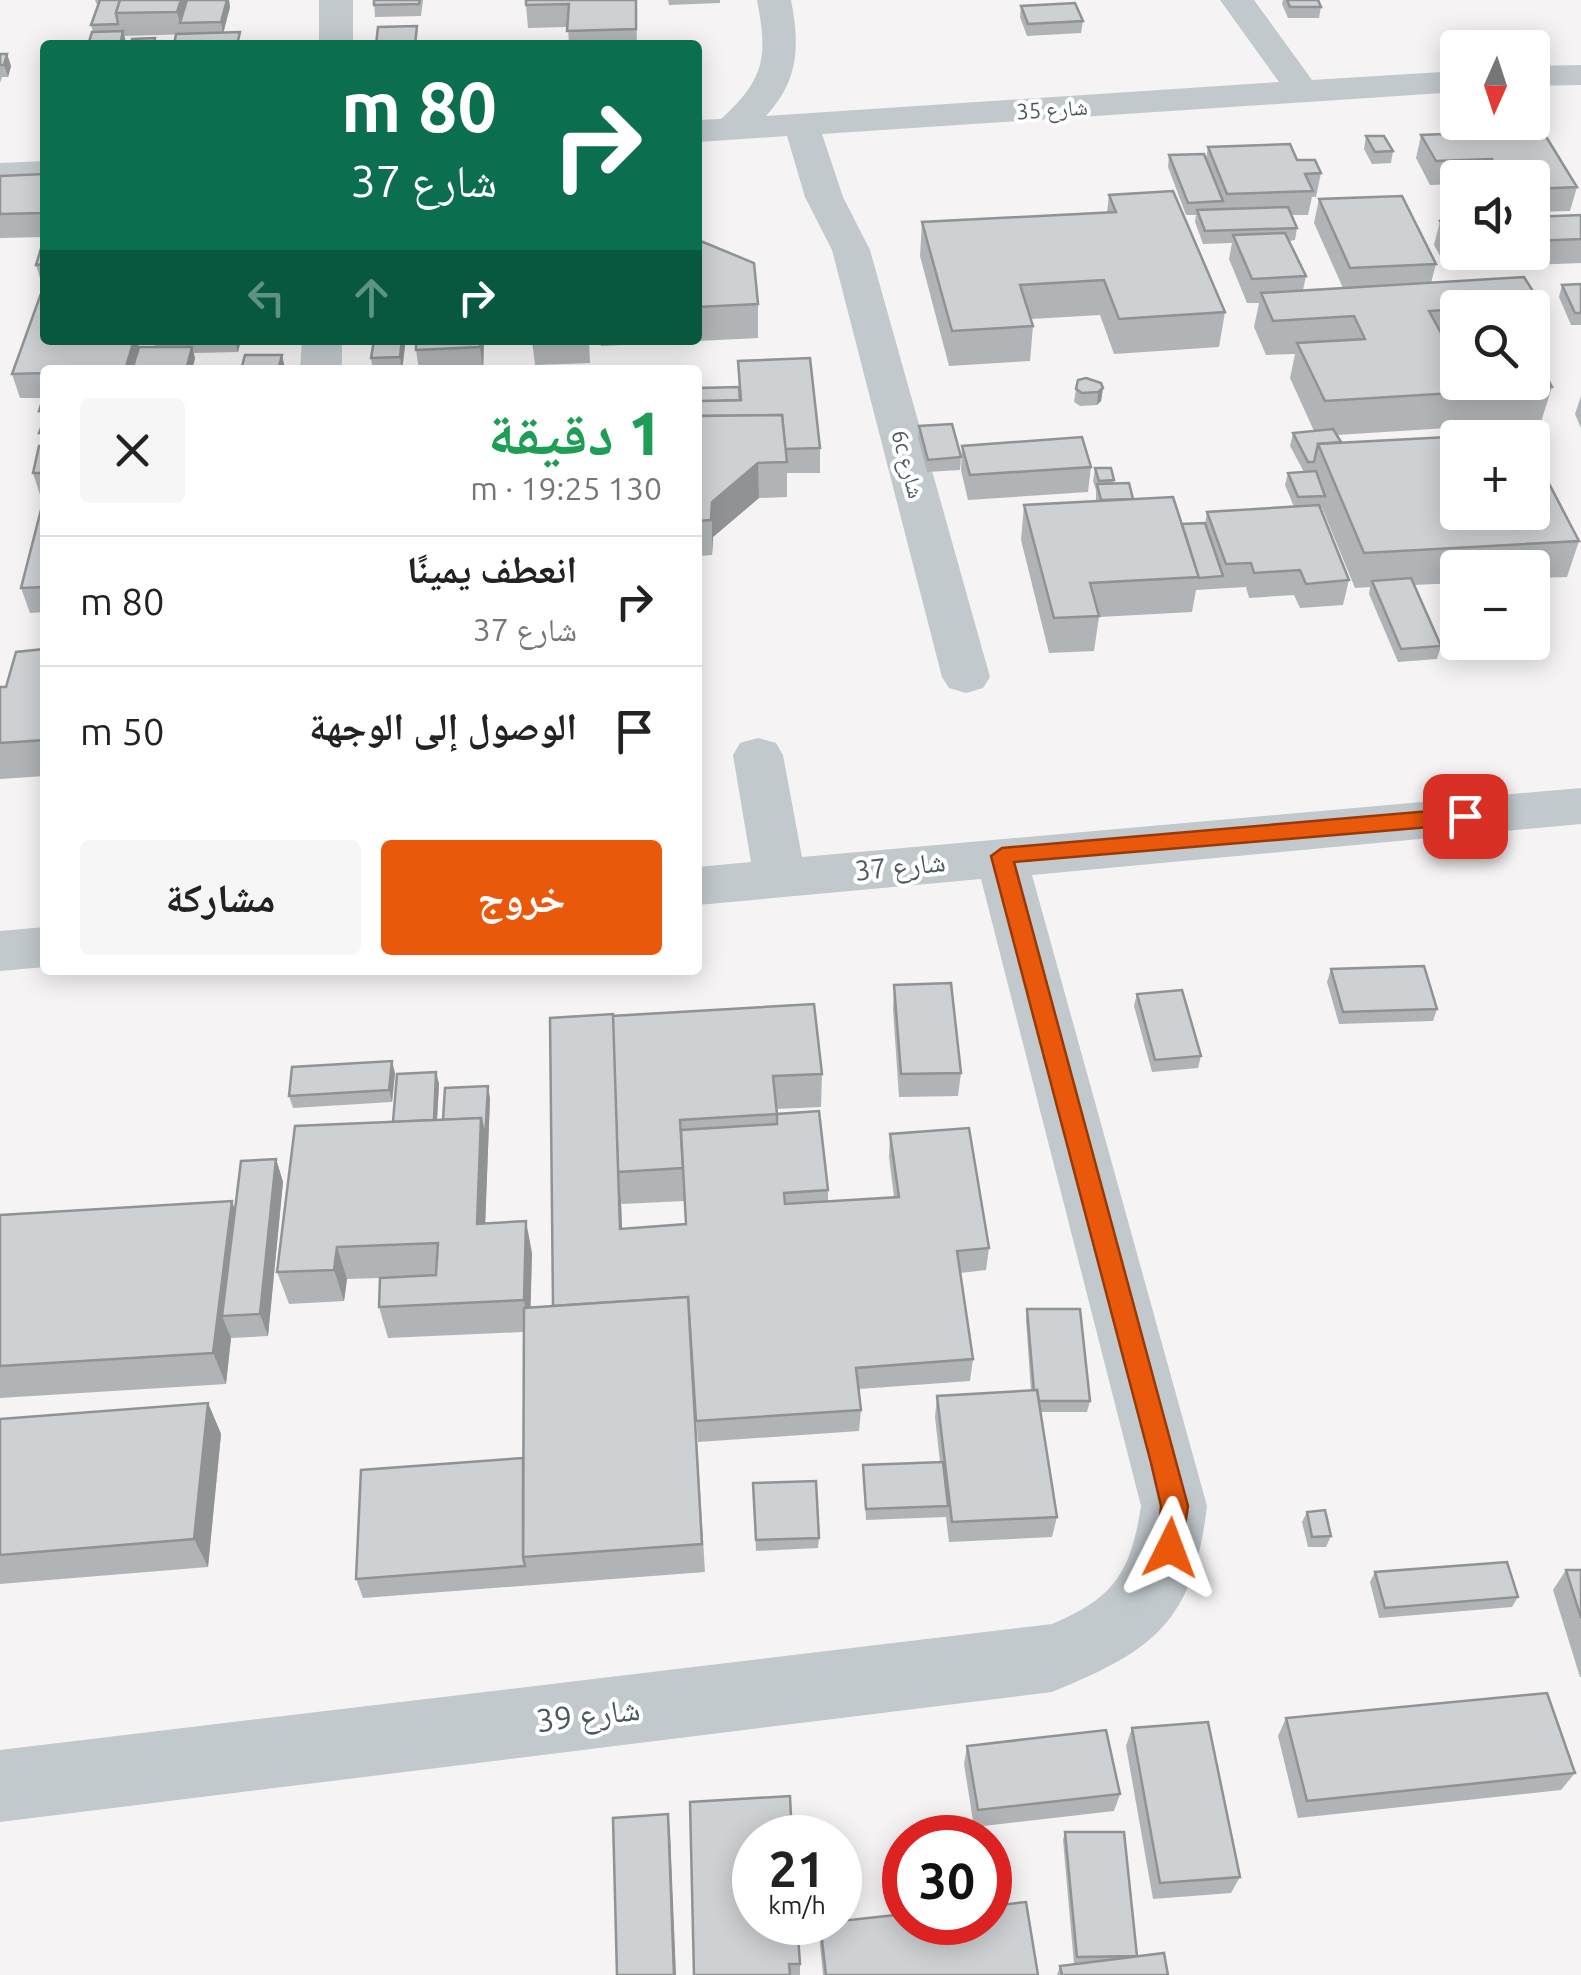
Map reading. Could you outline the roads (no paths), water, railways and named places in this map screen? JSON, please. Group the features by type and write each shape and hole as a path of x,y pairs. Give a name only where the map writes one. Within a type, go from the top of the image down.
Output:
{"street":[{"path":"335,40 336,0"},
{"path":"714,130 767,95 777,76 782,39 774,0"},
{"path":"1234,0 1304,93"},
{"path":"1234,0 1268,95"},
{"path":"1550,76 1581,75"},
{"name":"شارع 35","path":"714,130 1440,85"},
{"path":"1550,90 1581,90"},
{"name":"6c شارع","path":"839,122 850,195 850,250"},
{"name":"6c شارع","path":"801,124 824,197 850,250 966,677"},
{"path":"0,174 40,172"},
{"path":"758,755 780,878"},
{"name":"شارع 37","path":"702,886 1581,806"},
{"name":"شارع 39","path":"0,1786 1052,1658 1092,1644 1128,1622 1153,1590 1170,1548 1174,1506 1002,856"},
{"path":"0,951 40,947"}]}
